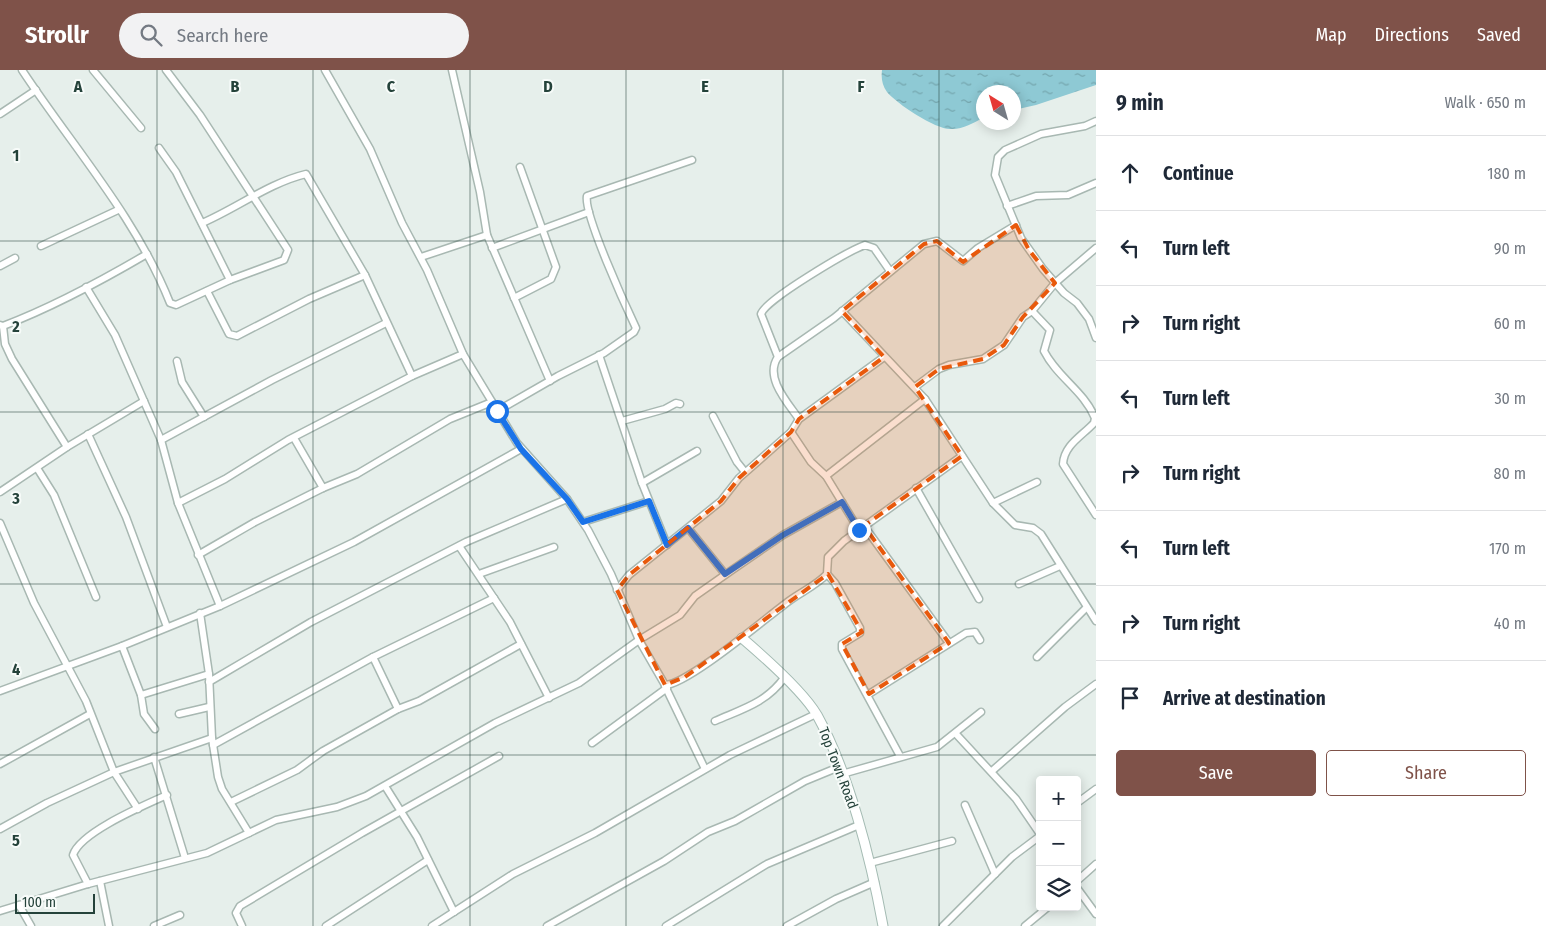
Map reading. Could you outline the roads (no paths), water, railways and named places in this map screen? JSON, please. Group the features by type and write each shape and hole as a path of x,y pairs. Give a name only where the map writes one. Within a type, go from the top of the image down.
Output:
{"street":[{"path":"22,70 94,172 147,254 170,302 176,305 230,280 284,260 288,250 200,115 166,70"},
{"path":"93,70 141,128"},
{"path":"325,70 363,136 402,222 421,257 463,354 521,449 567,499 583,522 611,574 639,640 666,686 705,768"},
{"path":"452,70 479,183 487,235 550,381"},
{"path":"0,114 36,90"},
{"path":"1096,122 1086,126 1041,134 1001,153 995,166 995,175 1007,206 1028,250 1055,283 1077,303 1089,319 1096,338"},
{"path":"160,148 176,172 230,280"},
{"path":"497,411 599,355 630,336 636,328 619,293 589,212 586,200 591,193 645,178 692,160"},
{"path":"514,298 551,279 555,273 554,260 544,229 520,168"},
{"path":"202,223 235,208 253,196 306,174 365,275 386,324 412,376"},
{"path":"1007,206 1036,196 1068,195 1096,183"},
{"path":"41,246 118,210"},
{"path":"492,248 589,212"},
{"path":"799,419 773,376 773,367 778,357 842,311 917,249 937,240 960,260 964,260 978,248 1016,225"},
{"path":"421,257 487,235"},
{"path":"778,357 761,314 762,309 768,303 818,271 864,245 874,248 890,272"},
{"path":"915,387 939,369 949,365 983,359 1004,345 1023,317 1032,311 1055,283 1096,248"},
{"path":"67,447 12,359 5,344 2,326 86,287 147,254"},
{"path":"0,266 15,258"},
{"path":"207,291 229,334 237,336 309,299 365,275"},
{"path":"86,287 115,335 161,440 178,503 220,606"},
{"path":"842,311 925,399 993,503 1015,525 1033,528 1041,534 1060,566 1079,592 1086,608 1096,621"},
{"path":"1032,311 1050,330 1044,351 1050,362 1076,387 1095,418 1089,428 1070,445 1065,453 1063,464 1096,516"},
{"path":"161,440 386,324"},
{"path":"178,503 294,438 412,376 463,354"},
{"path":"599,355 642,483 667,545"},
{"path":"617,590 629,575 722,501 745,472 791,432 799,419 884,357"},
{"path":"177,361 182,382 204,417"},
{"path":"826,476 925,399"},
{"path":"0,492 67,447 144,401"},
{"path":"198,555 255,522 323,488 357,474 450,419 492,402"},
{"path":"622,421 665,409 676,403 680,404"},
{"path":"713,416 737,462 745,472"},
{"path":"791,432 811,462 826,476 842,502 950,643"},
{"path":"88,434 126,517 167,627"},
{"path":"294,438 323,488"},
{"path":"0,691 122,646 220,606 354,542 521,449"},
{"path":"642,483 697,451"},
{"path":"592,743 666,686 685,677 742,638 826,574 828,557 862,528 962,456"},
{"path":"37,468 54,495 96,597"},
{"path":"993,503 1037,482"},
{"path":"916,488 979,599"},
{"path":"209,682 311,622 487,531 567,499"},
{"path":"583,522 649,501"},
{"path":"0,911 88,884 207,853 282,818 350,803 481,731 578,683 639,640 680,616 695,596 725,574 783,535 842,502"},
{"path":"0,523 34,603 68,666 114,772 138,809"},
{"path":"688,528 725,574"},
{"path":"459,546 494,598 549,698"},
{"path":"479,574 554,547"},
{"path":"1019,584 1060,566"},
{"path":"826,574 835,583 860,628 860,633 842,644 900,756"},
{"path":"213,745 373,657 494,598"},
{"path":"1037,657 1086,608"},
{"path":"200,613 209,682 212,738 218,777 222,789 249,833"},
{"path":"869,694 927,660 970,631 975,632 980,640"},
{"name":"Top Town Road","path":"742,638 798,691 816,714 841,770 859,826 875,882 883,926"},
{"path":"231,802 297,770 323,751 398,710 419,701 521,644"},
{"path":"122,646 141,694 144,714 155,729"},
{"path":"373,657 398,710"},
{"path":"141,694 208,674"},
{"path":"715,721 754,706 779,686 784,678"},
{"path":"992,771 1065,707 1096,685"},
{"path":"180,714 209,707"},
{"path":"546,926 664,861 708,832 735,821 805,781 841,770 929,750 956,734 981,712"},
{"path":"0,764 90,714"},
{"path":"432,926 514,874 595,833 705,768 816,714"},
{"path":"956,734 1016,799 1036,829"},
{"path":"0,829 47,803 114,772 212,738"},
{"path":"242,926 236,913 240,906 400,811 499,756"},
{"path":"154,757 168,795 185,858"},
{"path":"384,786 417,837 447,894 454,912"},
{"path":"1081,800 1096,789"},
{"path":"88,884 73,855 76,848 93,834 168,795"},
{"path":"965,805 995,874"},
{"path":"666,926 767,864 859,826"},
{"path":"943,926 1012,857 1036,838"},
{"path":"870,863 901,853 952,841"},
{"path":"326,926 428,860"},
{"path":"1081,877 1096,864"},
{"path":"100,881 109,926"},
{"path":"787,926 836,899 875,882"},
{"path":"1081,893 1096,914"},
{"path":"19,905 31,926"},
{"path":"1025,926 1043,911"},
{"path":"154,926 180,915"}],"water":[{"path":"882,70 1096,70 1096,85 1021,108 1021,85 976,85 976,122 954,129 935,125 907,109 887,92 882,79"}]}
